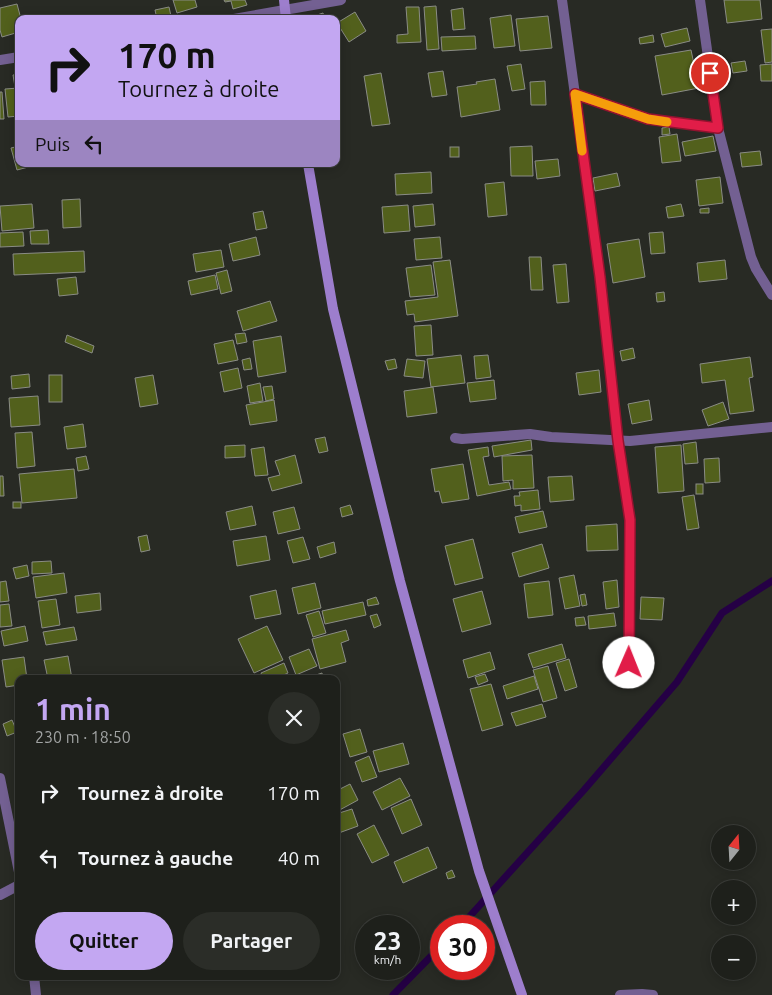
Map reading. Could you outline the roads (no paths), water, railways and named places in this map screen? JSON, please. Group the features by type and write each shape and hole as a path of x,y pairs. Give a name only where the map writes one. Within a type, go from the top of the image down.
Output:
{"main road":[{"path":"308,167 332,308 400,581 479,871 522,995"}],"street":[{"path":"257,15 341,0"},
{"path":"562,0 600,277 618,441 630,520 629,663"},
{"path":"700,0 718,128 751,257 772,295"},
{"path":"0,60 15,58"},
{"path":"575,94 648,119 718,128"},
{"path":"455,438 530,434 618,441 772,427"},
{"path":"0,778 15,852"},
{"path":"0,895 15,887"},
{"path":"34,980 36,995"},
{"path":"620,995 653,995"}],"waterway":[{"path":"471,915 584,790 677,682 722,613 772,581"},
{"path":"393,995 430,957"}]}
